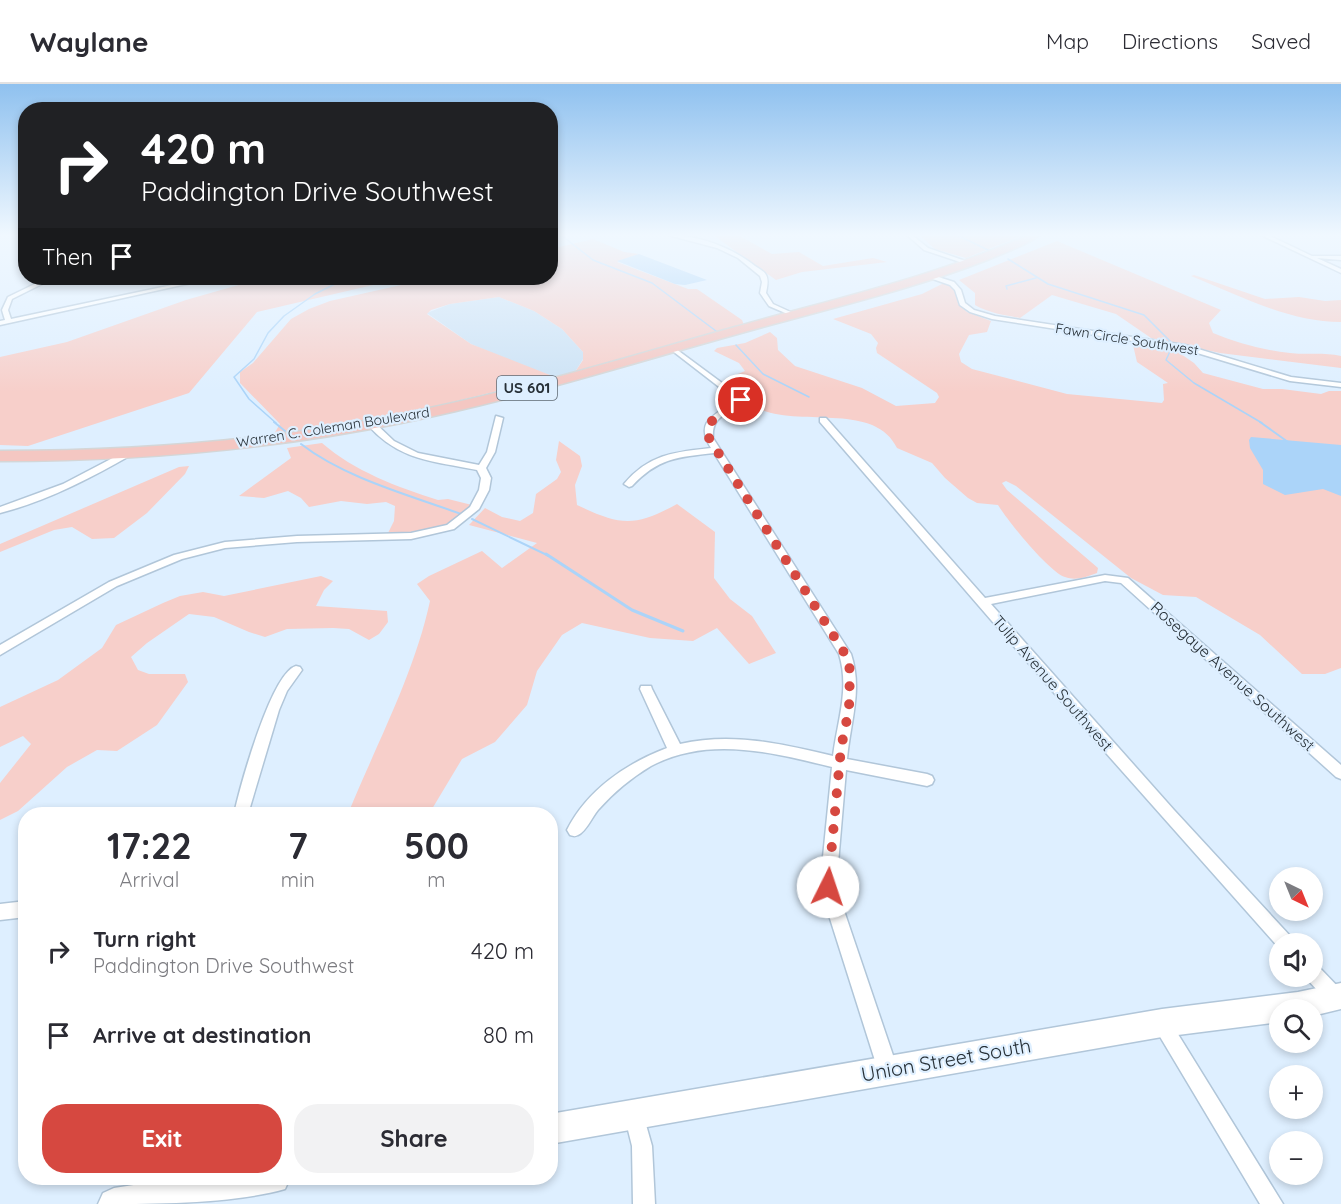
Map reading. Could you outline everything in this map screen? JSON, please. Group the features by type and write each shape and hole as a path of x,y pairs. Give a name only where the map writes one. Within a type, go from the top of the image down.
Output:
{"highway":[{"name":"Warren C. Coleman Boulevard","path":"0,456 128,453 231,444 370,424 487,398 888,287"}],"main road":[{"name":"Union Street South","path":"558,1128 1162,1023 1298,1006 1338,996"},
{"path":"114,1204 184,1185"}],"street":[{"path":"9,321 4,311 6,303 10,298 32,287"},
{"path":"0,323 167,287"},
{"path":"764,287 763,293 768,302 792,314"},
{"name":"Fawn Circle Southwest","path":"958,287 962,304 972,311 994,318 1185,347 1290,379 1341,385"},
{"path":"672,348 741,400 716,416 709,426 709,438 845,654 850,670 849,699 828,887 888,1070"},
{"path":"481,468 491,452 499,418"},
{"name":"Tulip Avenue Southwest","path":"823,420 984,602 1068,703 1276,933"},
{"path":"0,651 113,584 178,557 225,545 297,539 411,536 450,527 474,509 484,490 486,477 481,468 415,455 391,443 370,424"},
{"path":"629,484 646,467 656,462 691,453 717,450"},
{"path":"0,510 41,496 101,469 128,453"},
{"name":"Rosegaye Avenue Southwest","path":"984,602 1105,578 1124,580 1341,773"},
{"path":"243,807 272,710 281,689 296,670"},
{"path":"646,689 675,749"},
{"path":"575,830 589,807 611,785 658,755 675,749 705,745 748,744 927,780"},
{"path":"0,912 18,910"},
{"path":"1323,982 1338,996"},
{"path":"1162,1023 1272,1204"},
{"path":"634,1114 642,1146 644,1204"}],"shaded area":[{"path":"231,287 363,287 257,312 189,393 28,446 0,445 0,357 67,342 186,300"},
{"path":"391,287 683,287 697,289 742,320 744,325 575,372 583,360 583,352 562,329 534,311 499,297 450,304 431,310 427,314 471,344 555,377 403,414 274,434 280,424 240,383 240,372 253,363 291,319 330,301"},
{"path":"935,287 954,287 958,304 967,312 991,321 987,332 969,335 959,354 961,362 972,369 1067,394 1162,403 1164,400 1163,384 1168,383 1137,362 1133,345 1136,343 1164,347 1178,352 1194,363 1203,373 1263,389 1321,394 1341,391 1341,668 1325,674 1302,674 1260,635 1196,597 1163,595 1131,578 1016,486 1006,481 1002,483 1007,490 1098,568 1097,573 1085,577 1073,579 1065,577 1039,556 998,505 977,503 968,498 932,463 897,448 886,434 872,425 854,420 774,414 753,406 726,382 726,379 745,371 739,363 714,351 717,348 745,343 770,332 777,338 778,350 795,366 862,388 896,406 935,403 939,397 937,393 877,353 878,343 871,334 833,319 922,294"},
{"path":"968,287 1167,287 1221,310 1209,323 1213,333 1270,350 1341,356 1341,368 1220,353 1151,338 1116,314 1052,295 1020,318 975,305 975,293"},
{"path":"1217,287 1230,287 1265,299 1299,297 1325,301 1341,300 1341,322 1302,317 1245,299"},
{"path":"499,297 534,311 562,329 583,352 583,359 575,372 555,377 513,362 471,344 427,313 450,304"},
{"path":"559,441 580,456 582,466 575,485 577,505 592,512 617,520 639,520 677,504 715,532 714,578 730,599 752,616 776,653 749,664 717,628 693,641 650,638 582,623 562,635 537,671 527,705 495,742 462,759 433,807 351,807 394,709 423,629 430,601 417,584 482,551 502,568 537,543 469,525 485,508 502,517 520,521 533,513 536,494 557,479 561,472 556,460"},
{"path":"322,443 348,462 392,484 438,500 448,499 472,505 465,514 445,525 422,531 388,533 394,521 395,506 386,502 367,504 341,501 309,507 301,498 288,491 264,498 239,496 291,458 287,448"},
{"path":"189,466 185,474 147,513 114,538 92,539 72,527 54,530 0,552 0,544 179,467"},
{"path":"321,576 333,581 324,590 316,606 387,611 388,622 379,634 369,640 349,629 333,628 287,629 265,637 214,617 189,614 131,657 138,670 149,674 185,674 188,682 157,725 117,751 97,750 67,767 22,807 18,807 18,811 0,820 0,783 31,744 23,736 0,747 0,707 58,680 102,648 116,625 180,596 203,592 224,596"}],"water":[{"path":"1251,437 1341,445 1341,496 1323,489 1285,495 1263,484 1263,470 1250,448"}],"waterway":[{"path":"276,423 249,399 234,377 254,359 268,333 284,316 328,287"},
{"path":"658,287 716,331"},
{"path":"1058,287 1144,315 1172,343"},
{"path":"736,345 763,374 809,397"},
{"path":"1172,347 1166,360 1194,383 1262,423"},
{"path":"274,422 285,431"},
{"path":"1260,422 1288,442"},
{"path":"301,444 337,467 357,476 461,514"},
{"path":"472,519 549,556"},
{"path":"546,554 632,610 683,631"}],"route":[{"path":"741,400 712,420 709,426 709,438 845,654 850,670 849,709 841,748 839,790 828,887"}]}
